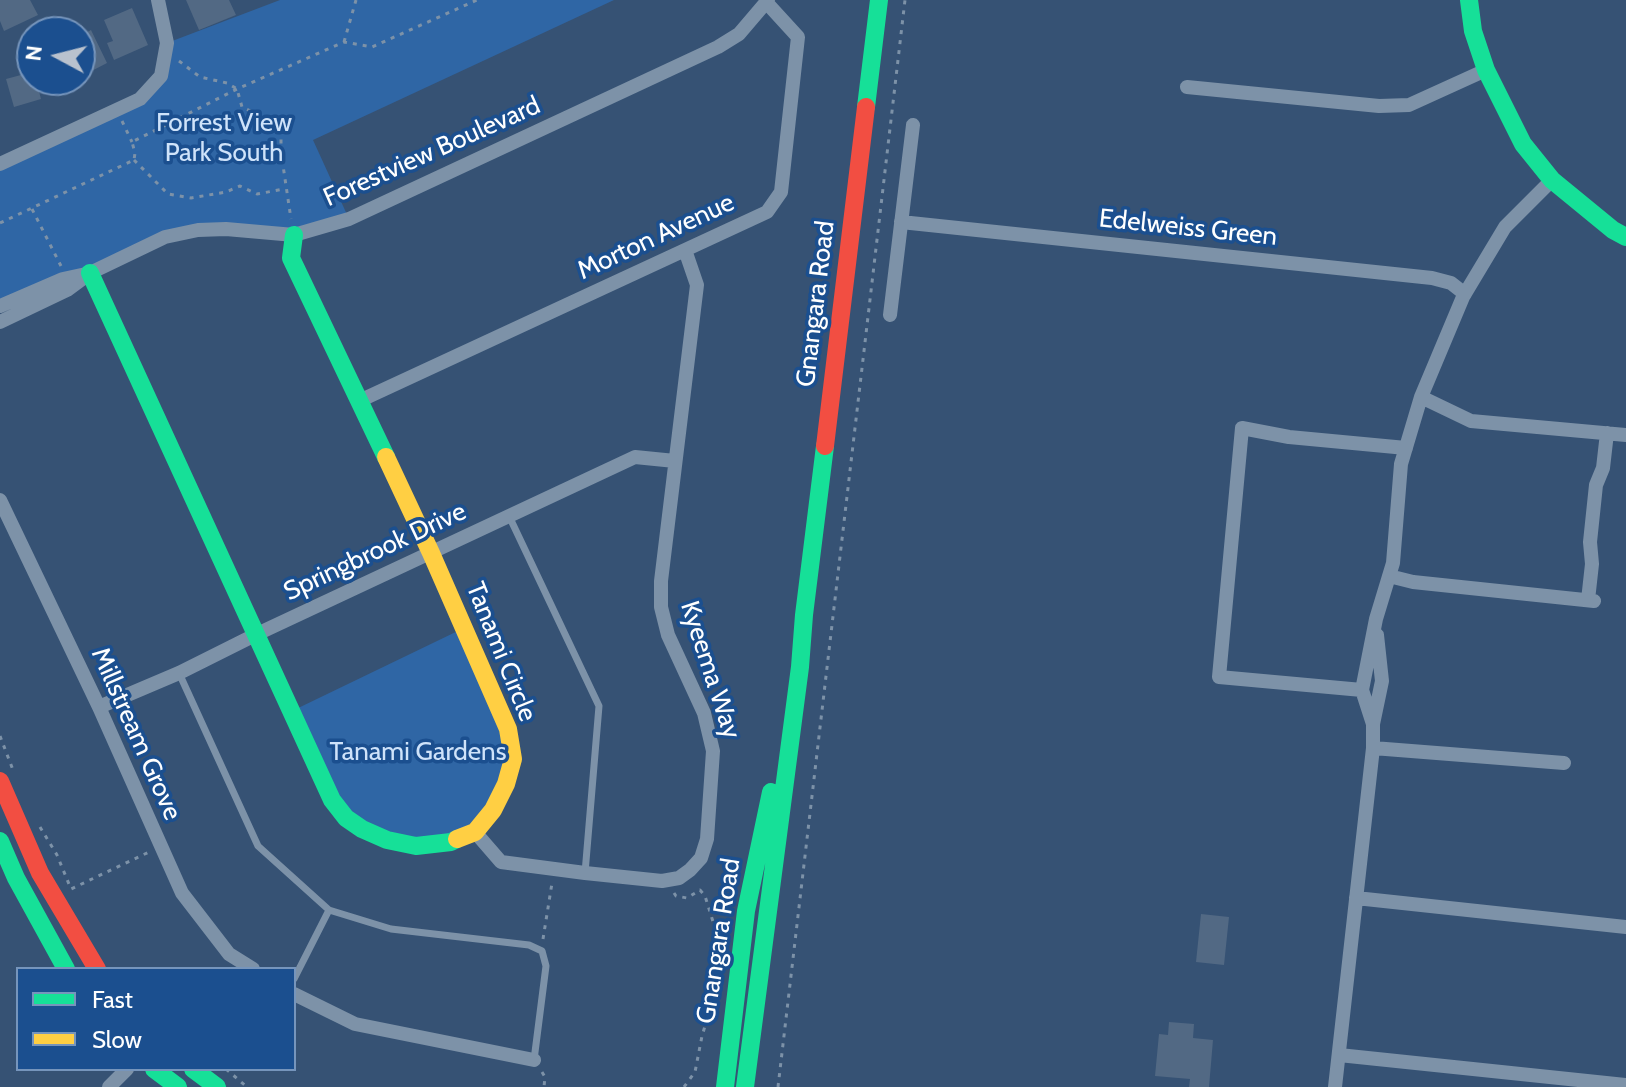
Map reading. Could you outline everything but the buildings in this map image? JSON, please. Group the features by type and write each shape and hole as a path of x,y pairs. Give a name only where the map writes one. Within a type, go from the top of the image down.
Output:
{"main road":[{"name":"Gnangara Road","path":"745,1087 800,667 879,0"},
{"path":"1469,0 1473,31 1486,70 1523,144 1552,180 1626,237"},
{"name":"Tanami Circle","path":"294,235 291,258 431,553 508,729 513,759 506,784 493,810 475,832"},
{"path":"90,273 332,800 346,818 387,840 416,846 451,842 475,832"},
{"name":"Gnangara Road","path":"725,1087 746,911 778,764 804,615"},
{"path":"8,778 40,873 96,967"},
{"path":"0,841 16,878 65,967"},
{"path":"157,1071 178,1087"},
{"path":"196,1071 217,1087"}],"street":[{"path":"0,164 140,99 161,76 167,43 158,0"},
{"name":"Forestview Boulevard","path":"0,322 165,237 198,230 246,229 294,235 349,219 718,47 739,34 767,1"},
{"name":"Morton Avenue","path":"359,401 767,212 781,192 798,37 767,1"},
{"path":"1187,87 1379,106 1409,105 1486,70"},
{"path":"890,315 913,125"},
{"path":"1373,724 1362,690 1376,619 1393,563 1401,464 1421,397 1465,294 1505,227 1552,180"},
{"name":"Edelweiss Green","path":"901,222 1432,278 1451,283 1465,294"},
{"name":"Kyeema Way","path":"662,881 679,878 701,858 707,839 713,751 704,713 668,635 661,607 661,581 697,285 685,250"},
{"name":"Forestview Boulevard","path":"0,306 66,278 90,273"},
{"path":"1421,397 1471,421 1626,435"},
{"path":"1362,690 1219,677 1242,428 1289,437 1406,448"},
{"path":"1389,576 1413,582 1591,600 1590,542 1596,485 1603,468 1607,433"},
{"name":"Springbrook Drive","path":"99,707 179,673 635,457 675,461"},
{"name":"Millstream Grove","path":"0,500 99,707 182,893 229,954 250,967"},
{"path":"1335,1087 1373,748 1373,724 1382,681 1376,619"},
{"path":"1373,748 1564,763"},
{"path":"475,832 501,862 662,881"},
{"path":"1356,898 1626,927"},
{"path":"296,995 355,1024 534,1060"},
{"path":"1339,1055 1626,1085"},
{"path":"109,1087 125,1071"}],"lane":[{"path":"509,516 599,706 585,873"},
{"path":"179,673 258,846 329,910 391,929 529,945 542,951 546,966 534,1060"},
{"path":"296,975 329,910"}],"path":[{"path":"344,42 356,0"},
{"path":"132,142 237,89 344,42 372,47 477,0"},
{"path":"778,1087 905,0"},
{"path":"165,52 200,77 227,83 237,89 242,107 281,129 285,188 294,235"},
{"path":"116,110 132,142 134,160"},
{"path":"134,160 168,194 191,198 226,192 240,186 257,194 285,188"},
{"path":"0,223 134,160"},
{"path":"32,209 66,278"},
{"path":"0,736 8,778"},
{"path":"41,828 57,855 71,889 161,847"},
{"path":"542,951 554,869"},
{"path":"662,881 676,896 687,898 700,890 705,896 715,928 708,1016 695,1072 684,1087"},
{"path":"708,1016 715,1006"},
{"path":"228,1071 247,1087"}],"green space":[{"name":"Forrest View Park South","path":"280,0 614,0 313,140 349,219 294,235 198,230 0,307 0,164 140,99 161,76 167,43"},
{"name":"Tanami Gardens","path":"464,628 513,759 475,832 416,846 346,818 292,711"}],"traffic: fast":[{"path":"866,107 879,0"},
{"path":"1469,0 1473,31 1486,70 1523,144 1552,180 1626,237"},
{"path":"294,235 291,258 386,457"},
{"path":"90,273 332,800 346,818 387,840 416,846 457,839"},
{"path":"745,1087 800,667 825,446"},
{"path":"725,1087 746,911 771,792"},
{"path":"0,841 16,878 65,967"},
{"path":"157,1071 178,1087"},
{"path":"196,1071 217,1087"}],"traffic: slow":[{"path":"386,457 508,729 513,759 506,784 493,810 475,832 457,839"}],"traffic: jam":[{"path":"825,446 866,107"},
{"path":"0,781 40,873 96,967"}]}
